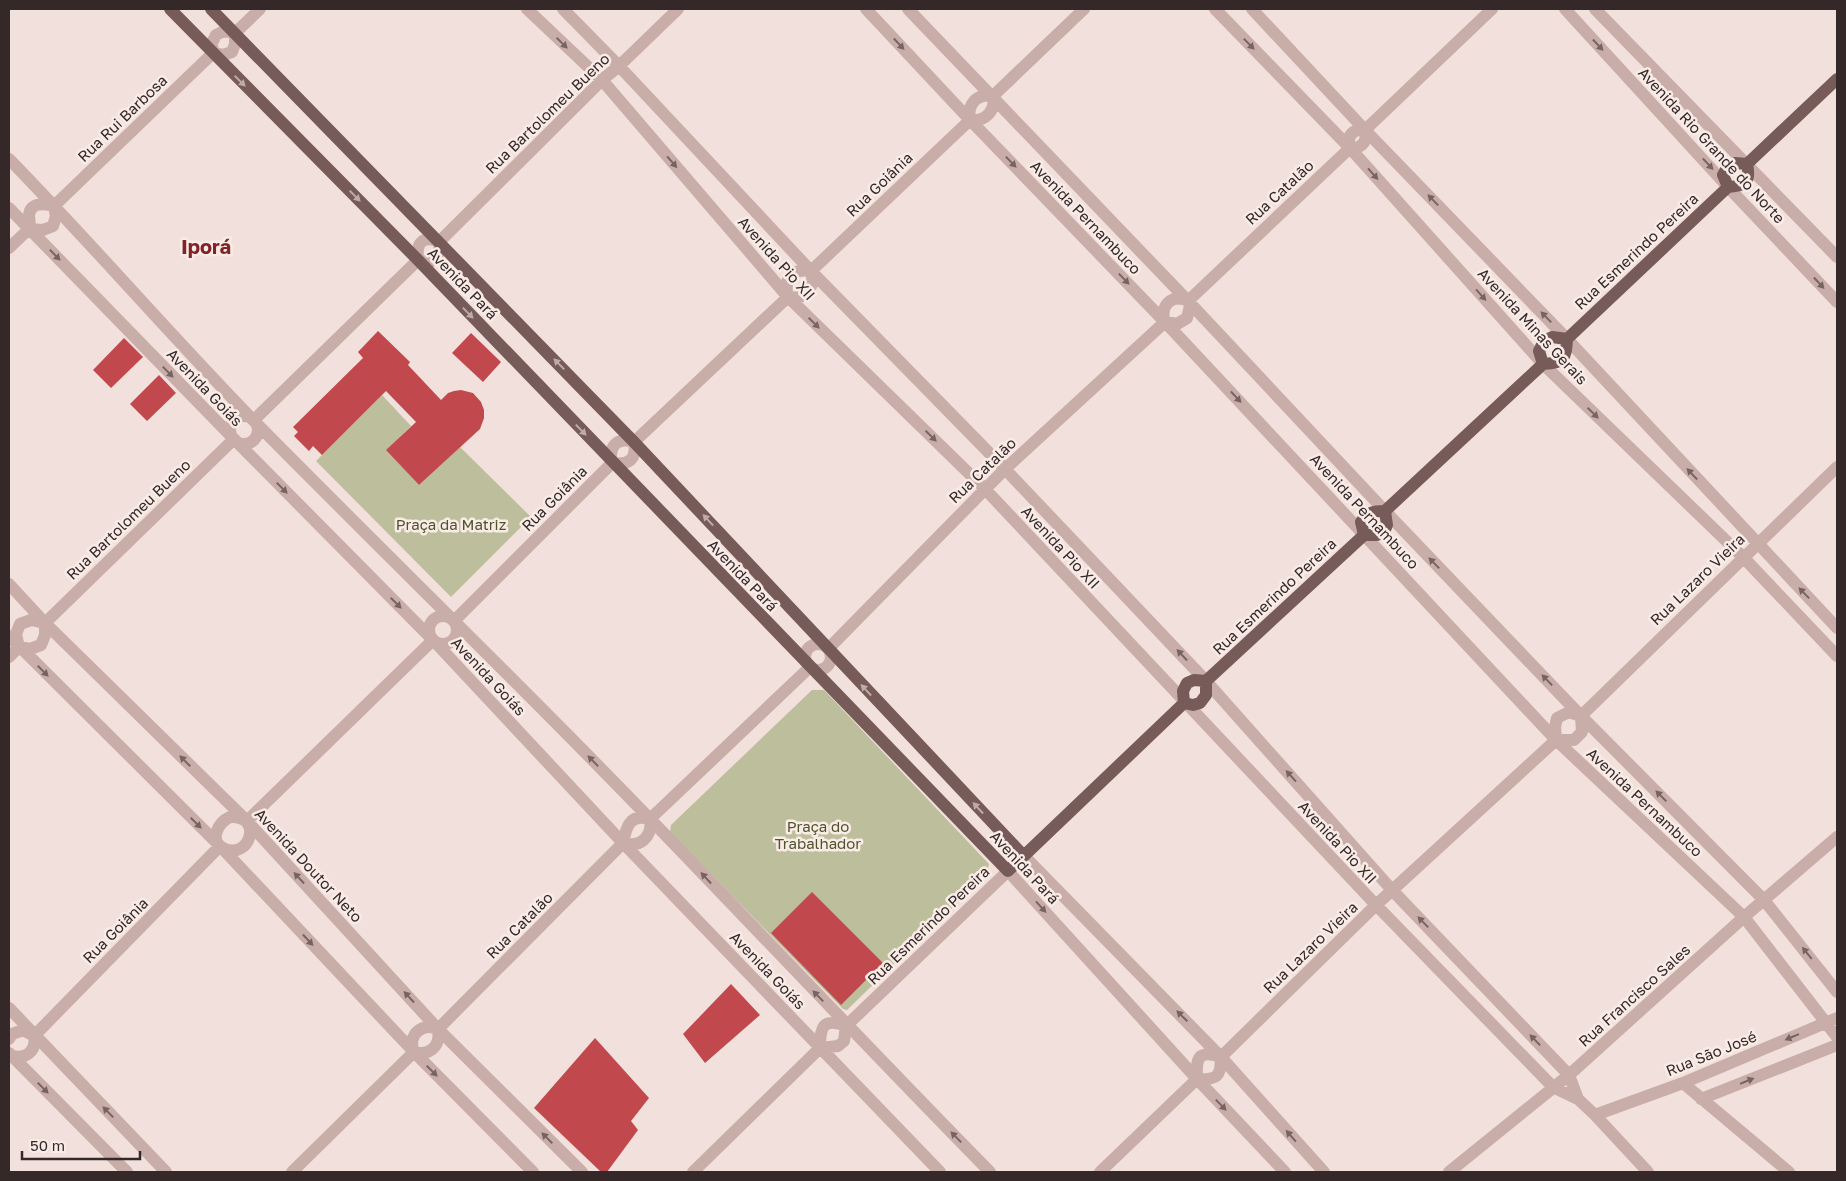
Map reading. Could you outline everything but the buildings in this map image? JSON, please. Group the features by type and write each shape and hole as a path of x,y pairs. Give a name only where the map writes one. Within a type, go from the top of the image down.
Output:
{"main road":[{"name":"Avenida Pará","path":"170,9 418,260 1008,871"},
{"name":"Avenida Pará","path":"211,9 440,241 634,442 1024,856"},
{"path":"1728,187 1723,175 1728,166 1735,163 1747,164 1837,79"},
{"name":"Rua Esmerindo Pereira","path":"1364,535 1361,522 1366,515 1374,511 1385,511 1543,364 1556,364 1562,360 1566,352 1567,339 1728,187 1740,187 1746,182 1749,175 1747,164"},
{"path":"1543,364 1539,351 1544,341 1552,337 1567,339"},
{"name":"Rua Esmerindo Pereira","path":"1184,703 1200,703 1206,695 1206,681 1364,535 1377,535 1384,532 1387,525 1385,511"},
{"name":"Rua Esmerindo Pereira","path":"1184,703 1183,691 1187,683 1194,680 1206,681"},
{"name":"Rua Esmerindo Pereira","path":"1008,871 1184,703"}],"street":[{"name":"Rua Rui Barbosa","path":"235,33 260,9"},
{"name":"Avenida Pio XII","path":"527,9 602,80 788,297 985,489 1184,703 1376,905 1554,1087 1578,1099 1648,1172"},
{"name":"Avenida Pio XII","path":"563,9 811,271 1005,469 1206,681 1392,890 1569,1075 1578,1099"},
{"name":"Rua Bartolomeu Bueno","path":"418,260 430,262 436,259 440,241 602,80 678,9"},
{"name":"Avenida Pernambuco","path":"866,9 1165,322 1556,740 1744,917 1832,1020 1837,1037"},
{"name":"Avenida Pernambuco","path":"908,9 993,96 1581,716 1764,900 1837,992"},
{"name":"Rua Goiânia","path":"970,120 969,110 974,100 983,96 993,96 1084,9"},
{"name":"Avenida Minas Gerais","path":"1215,9 1350,148 1543,364 1743,557 1837,656"},
{"name":"Avenida Minas Gerais","path":"1252,9 1365,130 1567,339 1837,628"},
{"name":"Rua Catalão","path":"623,843 634,844 644,840 650,830 650,819 810,667 817,670 828,665 831,657 828,649 1005,469 1165,322 1176,324 1187,318 1190,306 1188,301 1350,148 1360,147 1364,144 1365,130 1492,9"},
{"name":"Avenida Rio Grande do Norte","path":"1565,9 1728,187 1837,302"},
{"name":"Avenida Rio Grande do Norte","path":"1595,9 1837,257"},
{"name":"Rua Rui Barbosa","path":"213,53 212,43 216,34 224,31 235,33"},
{"name":"Rua Rui Barbosa","path":"213,53 223,55 232,52 236,44 235,33"},
{"name":"Rua Rui Barbosa","path":"54,206 213,53"},
{"name":"Rua Goiânia","path":"788,297 786,288 788,279 794,273 802,270 811,271 970,120 980,120 988,115 993,106 993,96"},
{"path":"9,160 254,420 455,620 650,819 846,1026 990,1172"},
{"path":"9,248 29,229 30,212 33,207 43,203 54,206"},
{"path":"29,229 43,230 53,226 56,216 54,206"},
{"name":"Avenida Goiás","path":"9,208 433,640 623,843 940,1172"},
{"name":"Rua Bartolomeu Bueno","path":"418,260 416,250 420,242 426,239 440,241"},
{"name":"Rua Bartolomeu Bueno","path":"254,420 418,260"},
{"name":"Rua Goiânia","path":"788,297 795,298 808,292 812,286 813,278 811,271"},
{"name":"Rua Goiânia","path":"634,442 788,297"},
{"path":"1165,322 1163,311 1168,302 1178,298 1188,301"},
{"path":"242,416 254,420 258,429 255,438 247,443 237,442 231,436 230,427 234,420 242,416"},
{"name":"Rua Bartolomeu Bueno","path":"45,623 234,439"},
{"name":"Rua Goiânia","path":"612,463 610,455 618,441 627,439 634,442"},
{"name":"Rua Goiânia","path":"612,463 622,464 632,460 636,451 634,442"},
{"name":"Rua Goiânia","path":"455,620 612,463"},
{"name":"Rua Lazaro Vieira","path":"1581,716 1837,467"},
{"name":"Avenida Doutor Neto","path":"9,584 45,623 247,822 438,1029 582,1172"},
{"path":"447,615 455,620 458,630 451,642 441,644 433,640 429,631 434,618 447,615"},
{"path":"31,620 45,623 46,635 41,645 30,649 19,647 16,634 20,624 31,620"},
{"path":"9,636 220,846 414,1052 533,1172"},
{"path":"247,822 433,640"},
{"path":"810,667 807,664 805,655 809,648 817,644 828,649"},
{"path":"9,657 19,647"},
{"path":"1569,712 1581,716 1582,732 1574,740 1556,740 1555,727 1557,718 1569,712"},
{"name":"Rua Lazaro Vieira","path":"1100,1172 1197,1079 1210,1080 1218,1076 1221,1069 1222,1056 1376,905 1556,740"},
{"path":"236,816 247,822 250,833 246,844 242,848 230,851 220,846 216,835 217,829 224,819 236,816"},
{"name":"Rua Catalão","path":"292,1172 414,1052 428,1053 434,1049 438,1043 438,1029 623,843 625,831 630,822 640,818 650,819"},
{"name":"Rua Francisco Sales","path":"1449,1172 1569,1075 1744,917 1837,838"},
{"name":"Rua Goiânia","path":"9,1054 20,1057 29,1054 34,1045 34,1036 220,846"},
{"name":"Avenida Pará","path":"1024,856 1222,1056 1324,1172"},
{"name":"Avenida Pará","path":"1008,871 1197,1079 1286,1172"},
{"name":"Rua Esmerindo Pereira","path":"692,1172 820,1048 838,1046 844,1041 846,1026 1008,871"},
{"path":"9,1008 166,1172"},
{"name":"Rua São José","path":"1595,1115 1683,1083 1832,1020"},
{"path":"820,1048 820,1033 824,1026 830,1023 846,1026"},
{"path":"414,1052 412,1041 417,1031 427,1027 438,1029"},
{"path":"9,1039 12,1034 24,1030 34,1036"},
{"path":"1701,1098 1837,1044"},
{"path":"1197,1079 1196,1063 1200,1057 1210,1053 1222,1056"},
{"path":"9,1054 127,1172"},
{"path":"1683,1083 1789,1172"}],"green space":[{"name":"Praça da Matriz","path":"382,395 411,426 387,450 419,485 460,447 531,517 451,597 316,461"},
{"name":"Praça do Trabalhador","path":"812,690 824,690 989,864 986,875 847,1010 843,1009 670,832 671,825"}],"district":[{"name":"Iporá","path":"206,246"}]}
